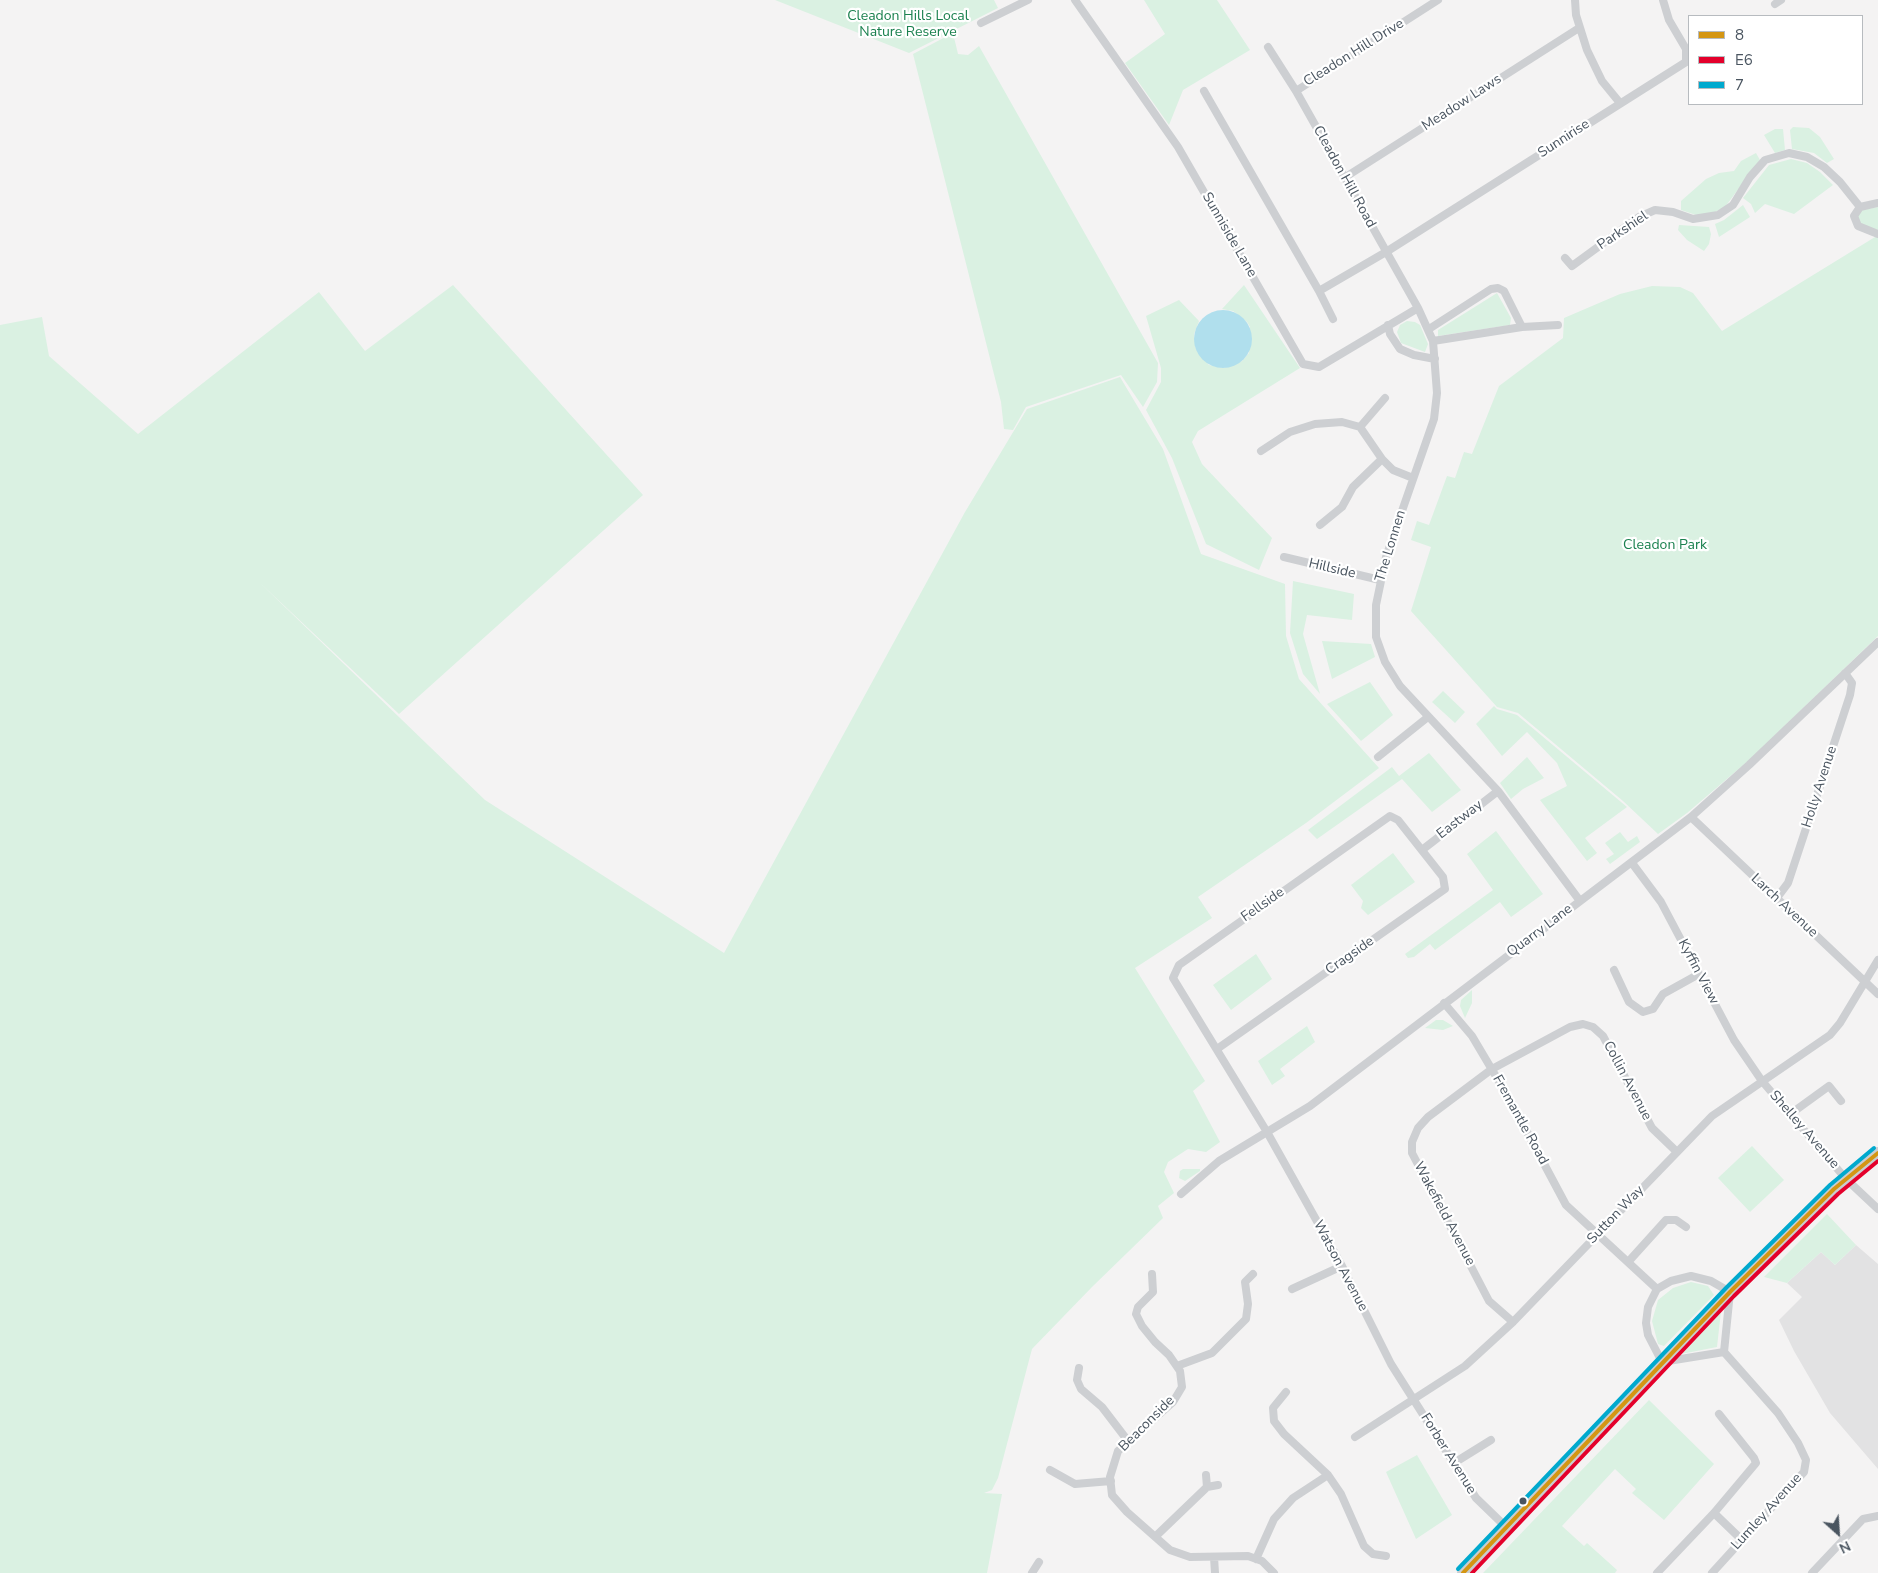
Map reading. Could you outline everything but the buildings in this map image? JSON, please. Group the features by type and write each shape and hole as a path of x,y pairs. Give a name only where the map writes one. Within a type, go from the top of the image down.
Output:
{"main road":[{"path":"1464,1573 1730,1292 1846,1178 1878,1153"}],"street":[{"path":"981,23 1028,0"},
{"name":"Sunniside Lane","path":"1075,0 1178,147 1303,364 1319,366 1418,308"},
{"name":"Cleadon Hill Drive","path":"1296,91 1438,0"},
{"path":"1575,0 1579,28 1602,81 1620,103"},
{"name":"Sunnirise","path":"1319,291 1386,252 1686,62 1686,49 1669,20 1663,0"},
{"name":"Meadow Laws","path":"1344,178 1579,28"},
{"name":"Cleadon Hill Road","path":"1268,47 1296,91 1418,308"},
{"path":"1204,91 1319,291 1333,319"},
{"name":"Parkshiel","path":"1565,258 1572,266 1639,218 1654,210 1673,212 1693,219 1718,215 1733,204 1750,177 1765,160 1789,153 1807,156 1824,167 1840,182 1860,207"},
{"path":"1878,203 1860,207 1854,216 1858,226 1878,234"},
{"path":"1429,329 1492,289 1498,288 1504,291 1522,327"},
{"name":"The Lonnen","path":"1418,308 1433,341 1437,393 1434,419 1380,580 1376,605 1376,637 1385,662 1400,686 1498,791 1580,901"},
{"path":"1388,325 1390,334 1400,349 1414,355 1435,359"},
{"path":"1433,341 1522,327 1558,325"},
{"path":"1360,427 1385,398"},
{"path":"1261,451 1290,432 1315,424 1342,422 1360,427 1392,470 1413,478"},
{"path":"1320,525 1342,507 1353,487 1382,459"},
{"name":"Hillside","path":"1284,557 1380,580"},
{"name":"Quarry Lane","path":"1181,1194 1216,1164 1310,1106 1691,817 1749,765 1878,642"},
{"name":"Holly Avenue","path":"1776,899 1788,883 1850,695 1852,683 1845,673"},
{"path":"1378,757 1428,717"},
{"name":"Eastway","path":"1422,850 1498,791"},
{"name":"Fellside","path":"1217,1050 1173,978 1178,964 1390,816 1398,820 1422,850"},
{"name":"Larch Avenue","path":"1691,817 1878,994"},
{"name":"Cragside","path":"1217,1050 1445,889 1443,877 1422,850"},
{"name":"Kyffin View","path":"1632,863 1661,902 1734,1040 1762,1082"},
{"name":"Sutton Way","path":"1355,1437 1465,1366 1513,1322 1712,1116 1830,1035 1840,1023 1878,960"},
{"path":"1614,970 1629,1002 1643,1012 1653,1009 1663,994 1699,974"},
{"name":"Fremantle Road","path":"1444,1003 1472,1036 1492,1069 1566,1205 1599,1233 1658,1289"},
{"name":"Collin Avenue","path":"1492,1069 1570,1027 1583,1024 1593,1027 1603,1036 1652,1128 1677,1152"},
{"name":"Watson Avenue","path":"1217,1050 1267,1132 1342,1266 1391,1364 1414,1400"},
{"name":"Wakefield Avenue","path":"1492,1069 1428,1117 1418,1128 1412,1142 1412,1153 1490,1301 1513,1322"},
{"name":"Shelley Avenue","path":"1762,1082 1846,1178 1878,1209"},
{"path":"1789,1115 1830,1086 1841,1101"},
{"path":"1629,1262 1666,1220 1676,1220 1686,1227"},
{"path":"1292,1289 1342,1266"},
{"path":"1152,1274 1153,1292 1138,1306 1136,1314 1142,1326 1177,1366 1212,1353 1246,1318 1248,1304 1245,1282 1254,1274"},
{"path":"1691,1276 1711,1281 1730,1292 1724,1352 1662,1362 1648,1335 1646,1323 1648,1307 1658,1289 1671,1281 1691,1276"},
{"name":"Lumley Avenue","path":"1712,1573 1804,1472 1806,1460 1798,1443 1778,1413 1724,1352"},
{"name":"Beaconside","path":"1111,1481 1118,1451 1173,1402 1182,1387 1180,1370 1177,1366"},
{"path":"1079,1368 1077,1380 1081,1389 1102,1407 1128,1441"},
{"path":"1286,1392 1273,1408 1274,1421 1284,1434 1328,1475 1341,1494 1364,1546 1373,1554 1386,1556"},
{"name":"Forber Avenue","path":"1414,1400 1476,1498 1506,1527"},
{"path":"1660,1570 1714,1513 1756,1463 1719,1414"},
{"path":"1454,1463 1490,1440"},
{"path":"1050,1470 1075,1484 1111,1481 1112,1495 1127,1512 1170,1550 1190,1557 1248,1556 1262,1561 1274,1573"},
{"path":"1206,1475 1207,1487"},
{"path":"1256,1559 1274,1519 1293,1498 1328,1475"},
{"path":"1156,1536 1207,1487 1218,1485"},
{"path":"1714,1513 1742,1540"},
{"path":"1812,1573 1863,1519 1878,1516"},
{"path":"1214,1557 1214,1573"},
{"path":"1032,1573 1039,1562"}],"shaded area":[{"path":"1856,1245 1878,1264 1878,1469 1830,1413 1794,1351 1779,1320 1802,1297 1787,1283 1821,1252 1835,1265"}],"green space":[{"name":"Cleadon Hills Local Nature Reserve","path":"775,0 994,0 998,8 909,53"},
{"path":"1144,0 1217,0 1250,50 1183,90 1169,125 1125,63 1165,34"},
{"path":"953,33 958,54 968,55 979,46 1158,363 1157,382 1143,407 1121,375 1026,407 1013,430 1004,429 1001,402 913,54"},
{"path":"1793,127 1809,128 1820,137 1834,159 1827,163 1814,153 1792,149 1790,130"},
{"path":"1775,129 1783,129 1785,150 1775,153 1764,135"},
{"path":"1756,153 1760,160 1725,207 1711,214 1696,215 1681,210 1681,201 1706,179 1719,173 1734,171 1741,161"},
{"path":"1791,159 1807,163 1820,172 1833,185 1794,214 1765,204 1755,213 1751,204 1743,198 1769,165"},
{"path":"1743,205 1750,217 1719,237 1715,224 1724,220"},
{"path":"1878,207 1878,230 1861,225 1856,216 1861,210"},
{"path":"1679,225 1709,227 1711,234 1709,244 1704,251 1687,240 1678,230"},
{"name":"Cleadon Park","path":"1875,237 1878,237 1878,636 1748,761 1687,813 1658,834 1623,801 1518,713 1497,707 1411,611 1431,547 1411,540 1417,521 1429,525 1447,476 1455,478 1464,452 1472,454 1499,386 1563,338 1564,318 1620,294 1652,286 1680,287 1693,293 1722,331"},
{"path":"453,285 643,495 399,714 258,581 485,800 724,953 965,512 1027,409 1120,377 1163,449 1201,554 1285,584 1286,636 1299,679 1379,768 1306,823 1198,897 1212,918 1135,968 1205,1081 1193,1091 1220,1142 1206,1152 1188,1149 1168,1162 1164,1172 1174,1193 1158,1206 1163,1218 1032,1349 998,1478 992,1490 984,1493 1002,1494 987,1573 0,1573 0,325 42,317 49,356 138,434 319,292 365,351"},
{"path":"1244,285 1300,368 1198,431 1192,442 1202,464 1272,538 1259,570 1206,544 1172,458 1146,410 1161,382 1161,368 1146,316 1179,300 1199,321 1194,334 1196,349 1209,365 1224,368 1242,361 1249,353 1250,327 1247,322 1233,311 1222,309"},
{"path":"1497,293 1511,318 1510,325 1438,336 1438,330"},
{"path":"1407,321 1420,325 1428,344 1425,352 1401,343 1397,332 1400,325"},
{"path":"1293,581 1354,594 1352,620 1307,615 1303,634 1320,694 1303,674 1290,633"},
{"path":"1322,641 1371,644 1375,657 1332,679"},
{"path":"1370,682 1393,715 1361,741 1327,704"},
{"path":"1443,691 1465,712 1455,723 1432,702"},
{"path":"1494,706 1497,709 1517,715 1627,807 1585,838 1597,853 1587,861 1540,800 1567,786 1557,763 1527,732 1502,756 1476,724"},
{"path":"1429,753 1461,790 1432,812 1402,779 1317,839 1308,830 1392,767 1399,776"},
{"path":"1527,757 1544,778 1523,789 1511,799 1500,783"},
{"path":"1496,831 1543,894 1511,917 1500,902 1435,950 1430,944 1414,957 1408,958 1405,954 1493,890 1467,854"},
{"path":"1620,832 1628,842 1637,836 1640,842 1610,864 1606,859 1614,854 1605,843"},
{"path":"1393,853 1415,882 1368,915 1361,908 1363,901 1351,885"},
{"path":"1256,954 1272,979 1231,1010 1213,985"},
{"path":"1472,990 1472,1003 1465,1018 1460,1006 1461,1000"},
{"path":"1436,1020 1443,1020 1453,1026 1443,1030 1425,1028"},
{"path":"1307,1026 1315,1042 1280,1069 1285,1076 1272,1085 1258,1061"},
{"path":"1752,1146 1784,1180 1750,1212 1718,1178"},
{"path":"1183,1169 1200,1169 1200,1171 1185,1181 1179,1178 1180,1171"},
{"path":"1827,1214 1856,1245 1835,1265 1821,1252 1787,1283 1764,1277"},
{"path":"1691,1282 1708,1286 1714,1295 1664,1346 1658,1344 1652,1321 1658,1300 1673,1288"},
{"path":"1721,1311 1717,1347 1681,1354"},
{"path":"1649,1400 1714,1464 1664,1520 1632,1493 1636,1489 1615,1469 1562,1526 1584,1546 1587,1543 1617,1570 1615,1573 1483,1573"},
{"path":"1417,1455 1452,1515 1416,1539 1386,1472"}],"water":[{"path":"1217,310 1229,310 1244,318 1252,333 1252,345 1244,360 1229,368 1217,368 1202,360 1194,345 1194,333 1202,318"}],"transit line":[{"name":"7","path":"1458,1569 1726,1288 1830,1185 1874,1148"},
{"name":"8","path":"1463,1573 1730,1292 1834,1189 1878,1153"},
{"name":"E6","path":"1472,1573 1734,1296 1838,1194 1878,1161"}]}
